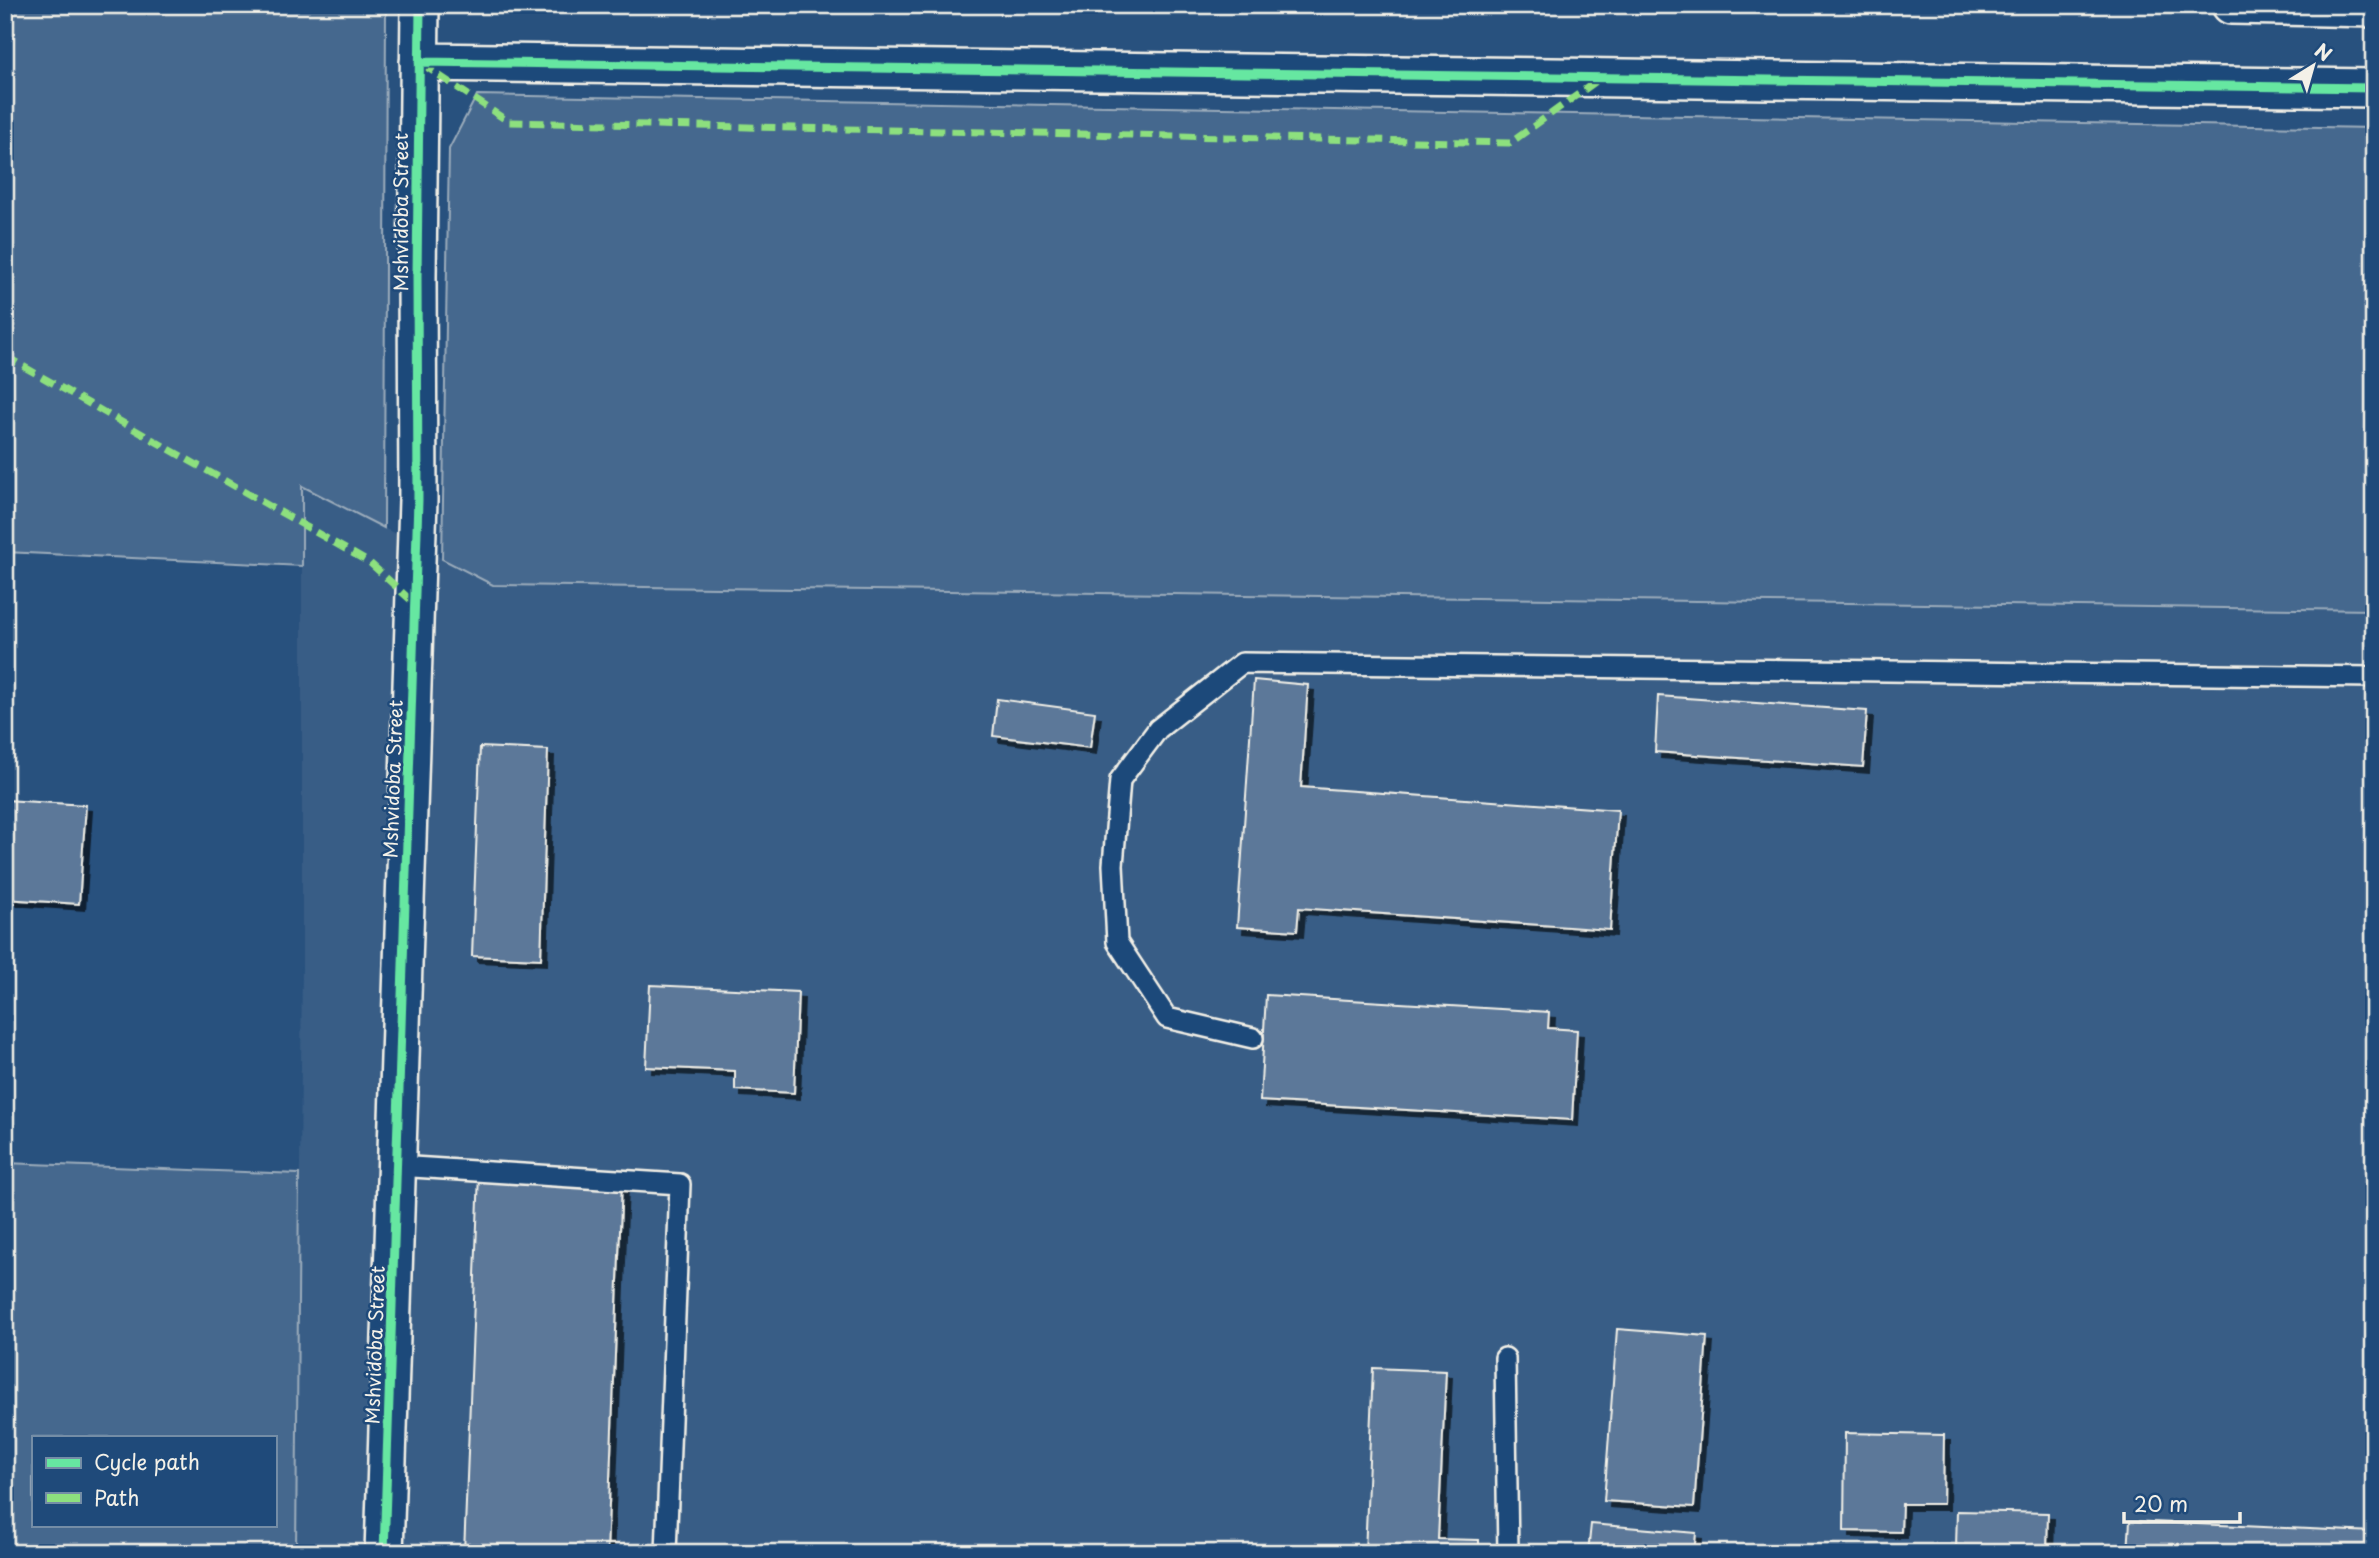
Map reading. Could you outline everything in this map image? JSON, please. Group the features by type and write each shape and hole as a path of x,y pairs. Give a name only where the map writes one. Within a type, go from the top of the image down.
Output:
{"street":[{"name":"Mshvidoba Street","path":"384,1553 418,500 420,5"},
{"path":"2231,5 2374,8"},
{"path":"419,62 2374,88"}],"lane":[{"path":"1253,1038 1167,1018 1117,942 1113,865 1120,780 1158,729 1242,663 2374,677"},
{"path":"397,1166 680,1184 666,1553"},
{"path":"1505,1358 1507,1553"}],"shaded area":[{"path":"5,5 386,5 384,528 302,486 302,566 5,552"},
{"path":"477,95 2374,128 2374,610 493,585 442,559 449,149"},
{"path":"302,485 493,585 2374,610 2374,1553 296,1553 302,965"},
{"path":"5,1163 299,1174 296,1553 5,1553"}],"building":[{"path":"1254,680 1308,685 1301,787 1618,810 1610,930 1299,908 1297,931 1237,927"},
{"path":"1658,696 1867,711 1863,767 1655,752"},
{"path":"997,699 1095,712 1090,748 993,736"},
{"path":"480,747 548,750 541,959 472,956"},
{"path":"5,800 86,805 79,904 5,899"},
{"path":"650,985 798,992 794,1093 735,1090 735,1071 646,1067"},
{"path":"1266,995 1549,1012 1548,1028 1577,1030 1572,1120 1260,1101"},
{"path":"479,1174 622,1181 607,1553 464,1553"},
{"path":"1617,1329 1707,1336 1694,1507 1604,1501"},
{"path":"1373,1368 1446,1371 1438,1539 1479,1540 1479,1553 1365,1553"},
{"path":"1845,1433 1944,1435 1943,1504 1902,1504 1901,1532 1844,1531"},
{"path":"1957,1511 2048,1513 2047,1549 1956,1547"},
{"path":"2130,1521 2374,1532 2374,1553 2128,1553"},
{"path":"1591,1524 1696,1533 1694,1553 1588,1553"}],"marked path":[{"path":"422,64 509,122 1510,143 1598,80"},
{"path":"5,356 370,563 415,604"}],"cycle path":[{"path":"384,1553 418,500 420,5"},
{"path":"419,62 2374,88"}]}
